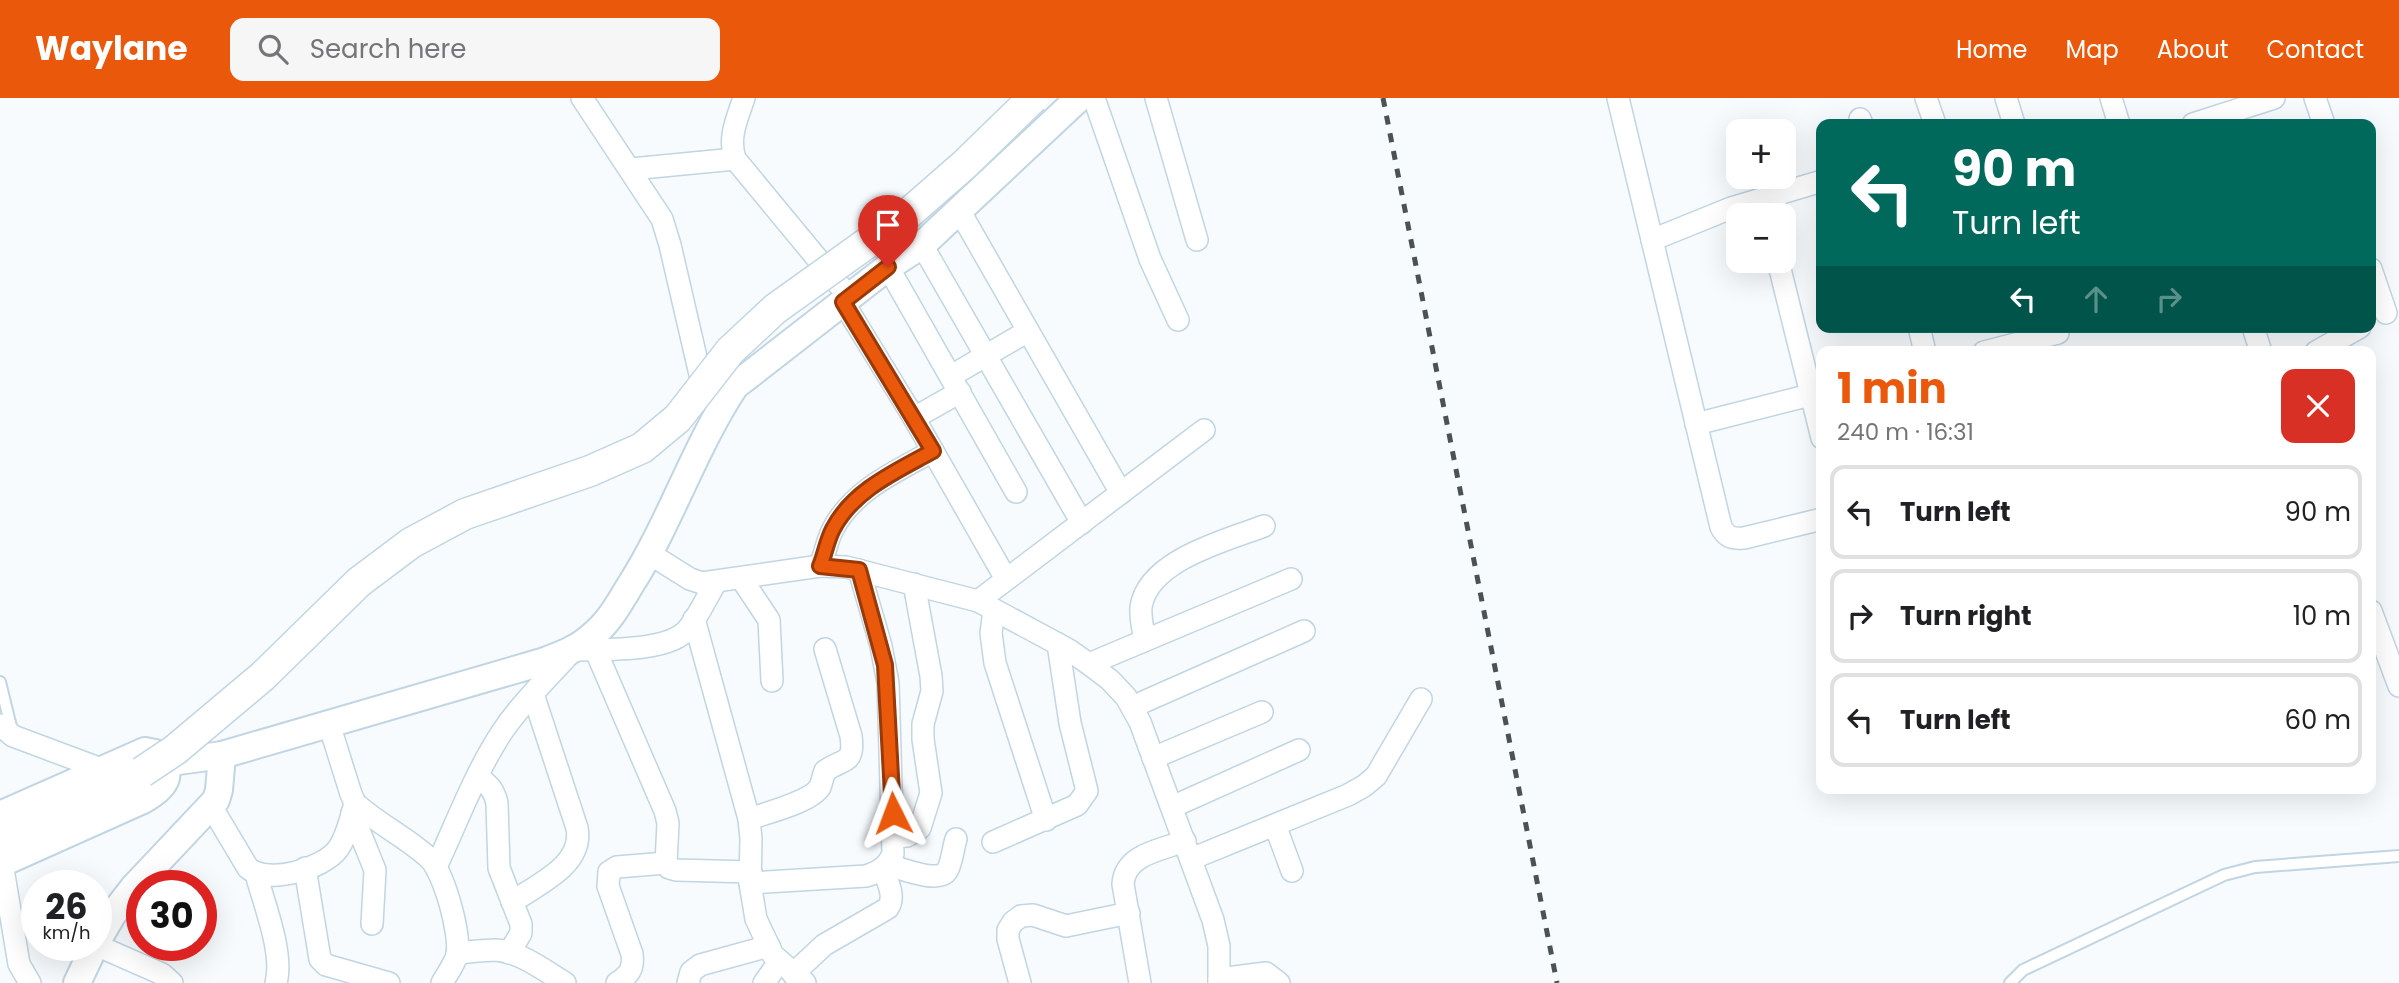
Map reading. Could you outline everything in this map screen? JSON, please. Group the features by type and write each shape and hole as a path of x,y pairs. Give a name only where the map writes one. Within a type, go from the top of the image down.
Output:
{"main road":[{"path":"1,855 71,808 153,768 254,684 359,582 411,543 465,514 590,471 642,448 678,418 730,351 775,309 909,213 1032,98"}],"street":[{"path":"582,98 662,219 712,426"},
{"path":"744,98 732,135 735,159 846,299 1006,579"},
{"path":"436,867 503,730 533,694 584,650 611,617 650,554 712,426 735,386 888,267 922,245 1079,98"},
{"path":"1094,98 1140,235 1178,320"},
{"path":"1156,98 1197,240"},
{"path":"1618,98 1721,527 1725,535 1733,539 1816,520"},
{"path":"1926,98 1933,119"},
{"path":"2007,98 2013,119"},
{"path":"2111,98 2117,119"},
{"path":"2211,108 2274,98"},
{"path":"2315,98 2322,119"},
{"path":"631,169 735,159"},
{"path":"1773,203 1816,184"},
{"path":"959,210 1121,493"},
{"path":"1652,240 1726,218"},
{"path":"922,245 1082,523"},
{"path":"888,267 1016,492"},
{"path":"1782,273 1816,391"},
{"path":"2376,285 2385,313"},
{"path":"914,418 987,355 1028,331"},
{"path":"2327,346 2349,333"},
{"path":"2014,346 2060,337"},
{"path":"1696,424 1816,394"},
{"path":"1046,820 995,663 986,605 1006,579 1204,430"},
{"path":"820,566 834,528 851,506 869,488 933,451"},
{"path":"1145,640 1141,606 1156,578 1194,553 1265,526"},
{"path":"650,554 690,579 702,583 820,566 859,570 986,605 1089,664 1126,697 1140,722 1213,920 1219,946 1219,981 1266,973 1279,983"},
{"path":"584,650 665,811 668,823 666,863 669,868 750,878 866,877 886,867 893,854 894,837 885,665 859,570"},
{"path":"741,578 769,620 772,681"},
{"path":"1089,664 1291,579"},
{"path":"0,815 145,751 155,753 153,768 222,755 584,650 657,644 675,638 687,630 716,582"},
{"path":"894,837 907,836 919,828 931,793 923,724 932,691 914,584"},
{"path":"694,620 749,819 750,878 756,919 786,966"},
{"path":"2376,624 2399,686"},
{"path":"1132,708 1304,631"},
{"path":"993,842 1077,805 1087,791 1070,723 1058,644"},
{"path":"749,819 814,793 820,786 825,771 850,756 853,748 851,736 825,649"},
{"path":"512,902 565,865 574,856 578,845 577,828 533,694"},
{"path":"1140,983 1123,884 1129,865 1138,858 1188,850 1275,825 1348,795 1376,776 1421,699"},
{"path":"1153,758 1262,712"},
{"path":"328,724 375,870 372,925"},
{"path":"6,731 104,770"},
{"path":"851,736 890,742"},
{"path":"1172,807 1299,750"},
{"path":"112,916 134,887 211,806 219,790 222,755"},
{"path":"478,777 490,786 498,803 499,868 520,924 521,933 509,953"},
{"path":"211,806 242,859 256,874 278,957 279,973 276,983"},
{"path":"354,808 429,858 436,867 457,937 457,953 442,983"},
{"path":"256,874 279,875 327,859 337,851 343,840 354,808"},
{"path":"1275,825 1292,871"},
{"path":"886,867 933,877 943,876 948,870 956,839"},
{"path":"1,855 5,900 19,964 30,983"},
{"path":"617,983 634,966 607,878 617,867 666,863"},
{"path":"764,983 786,966 888,908 892,903 886,867"},
{"path":"305,868 320,959 326,965 389,983"},
{"path":"1020,983 1008,930 1021,916 1033,915 1066,926 1129,913"},
{"path":"457,953 495,950 509,953 565,983"},
{"path":"112,951 156,971 172,983"},
{"path":"77,983 88,961"},
{"path":"688,983 691,972 700,965 786,966"}],"lane":[{"path":"0,682 6,731"},
{"path":"2010,983 2023,970 2224,875 2255,867 2399,856"}],"railway":[{"path":"1383,98 1557,983"}],"route":[{"path":"888,267 843,302 933,451 869,488 851,506 834,528 820,566 859,570 881,646 888,683 893,813"}]}
